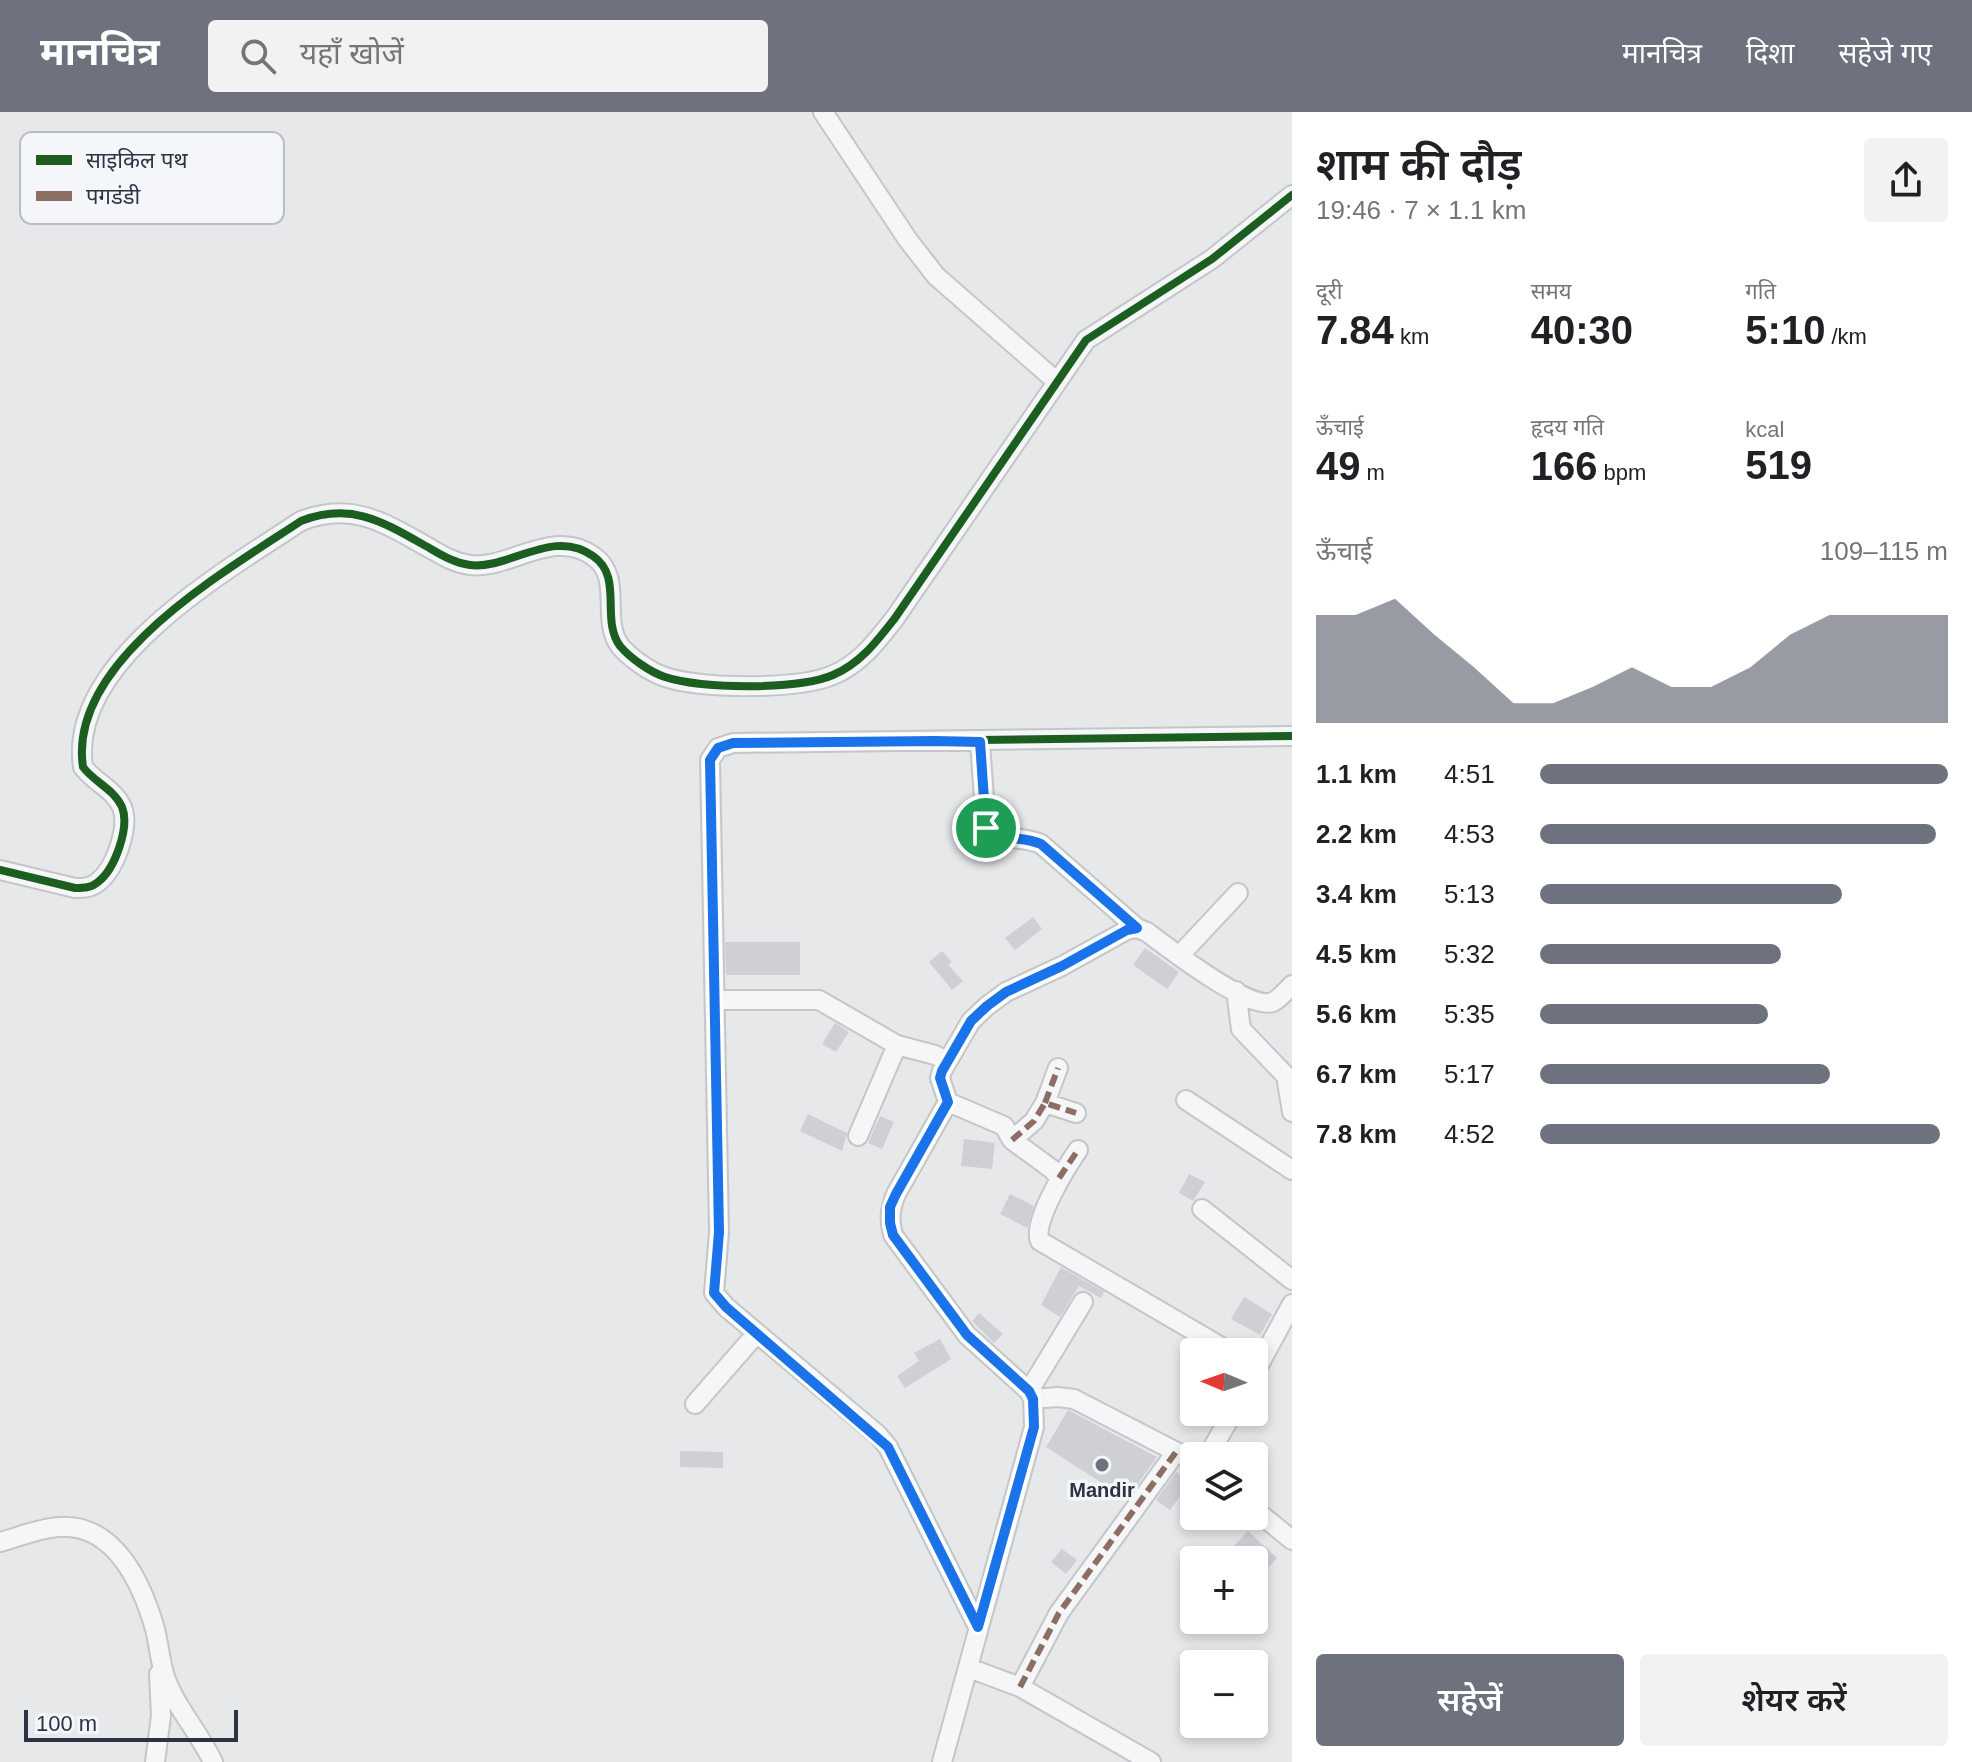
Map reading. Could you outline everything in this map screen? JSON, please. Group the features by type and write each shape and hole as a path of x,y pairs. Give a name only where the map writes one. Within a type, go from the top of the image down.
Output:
{"street":[{"path":"823,112 908,240 936,276 1056,381"},
{"path":"0,870 75,888 86,888 103,878 112,866 125,816 117,797 83,767 82,745 99,688 149,630 234,566 301,521 333,512 365,515 452,560 470,565 491,564 539,548 583,551 593,556 606,569 610,583 614,634 620,645 655,673 698,684 802,683 846,669 871,648 895,618 1086,340 1212,259 1292,195"},
{"path":"978,1627 888,1447 717,1299 714,1293 719,1232 710,760 718,748 733,743 1292,736"},
{"path":"980,742 986,828 993,834 1030,839 1041,844 1137,928 1236,991 1262,1002 1272,1002 1292,985"},
{"path":"1179,956 1238,893"},
{"path":"1137,928 1127,930 1006,992 971,1021 940,1078 948,1102 896,1194 890,1207 890,1223 893,1235 967,1335 1031,1395 1074,1399 1180,1454"},
{"path":"1236,991 1241,1029 1286,1076 1292,1112"},
{"path":"715,1000 819,1000 897,1045 947,1061"},
{"path":"858,1136 897,1045"},
{"path":"1012,1140 1034,1121 1045,1103 1058,1068"},
{"path":"1186,1100 1292,1170"},
{"path":"948,1102 1004,1126 1012,1140 1053,1170 1059,1178"},
{"path":"1045,1103 1076,1113"},
{"path":"1078,1150 1059,1178 1037,1229 1040,1241 1206,1338"},
{"path":"1202,1209 1292,1280"},
{"path":"942,1762 1034,1427 1031,1395 1083,1302"},
{"path":"1268,1346 1292,1304"},
{"path":"695,1404 757,1333"},
{"path":"1020,1687 1059,1613 1176,1452"},
{"path":"1268,1520 1292,1540"},
{"path":"0,1542 57,1527 74,1527 95,1534 111,1544 124,1560 146,1600 160,1661 173,1696 213,1762"},
{"path":"155,1762 161,1716 160,1661"},
{"path":"969,1668 1020,1687 1140,1759"}],"building":[{"path":"1033,917 1042,929 1015,950 1005,938"},
{"path":"725,942 800,942 800,975 726,975"},
{"path":"1145,948 1179,972 1167,989 1133,965"},
{"path":"942,951 952,962 948,965 963,981 952,990 929,962"},
{"path":"835,1023 849,1032 836,1052 822,1044"},
{"path":"808,1114 847,1133 842,1151 800,1131"},
{"path":"880,1116 894,1122 882,1149 868,1143"},
{"path":"964,1139 995,1143 992,1169 961,1166"},
{"path":"1189,1174 1205,1182 1193,1201 1179,1193"},
{"path":"1010,1194 1034,1206 1027,1228 1000,1214"},
{"path":"1061,1267 1104,1292 1101,1298 1079,1286 1060,1317 1041,1305"},
{"path":"1244,1297 1272,1314 1260,1335 1231,1319"},
{"path":"979,1313 1003,1334 994,1343 972,1321"},
{"path":"940,1339 951,1359 905,1388 897,1376 919,1361 914,1353"},
{"name":"Mandir","path":"1068,1410 1157,1457 1127,1499 1046,1447"},
{"path":"680,1451 723,1452 723,1468 680,1467"},
{"path":"1176,1472 1180,1475 1180,1496 1170,1510 1156,1500"},
{"path":"1248,1531 1264,1546 1234,1546"},
{"path":"1062,1549 1077,1560 1066,1574 1051,1562"},
{"path":"1268,1550 1277,1558 1268,1568"}],"marked path":[{"path":"1045,1103 1058,1068"},
{"path":"1012,1140 1034,1121 1045,1103 1076,1113"},
{"path":"1059,1178 1078,1150"},
{"path":"1020,1687 1059,1613 1176,1452"}],"cycle path":[{"path":"0,870 75,888 93,885 104,876 119,847 124,815 114,795 83,767 85,728 100,691 125,656 158,623 195,593 301,521 320,515 337,513 368,518 399,531 449,559 470,565 500,562 547,547 578,548 593,556 607,575 614,635 620,646 641,664 665,677 702,684 749,686 817,680 843,670 867,651 895,618 1086,340 1212,259 1292,195"},
{"path":"978,1627 888,1447 878,1435 726,1307 714,1293 719,1232 710,760 718,748 733,743 1292,736"}],"place":[{"name":"Mandir","path":"1102,1465"}],"route":[{"path":"980,742 986,828 993,834 1030,839 1041,844 1137,928 1127,930 1006,992 971,1021 940,1078 948,1102 890,1207 893,1235 967,1335 1022,1382 1033,1399 1034,1427 978,1627 888,1447 878,1435 726,1307 714,1293 719,1232 710,760 718,748 733,743 980,742"}]}
